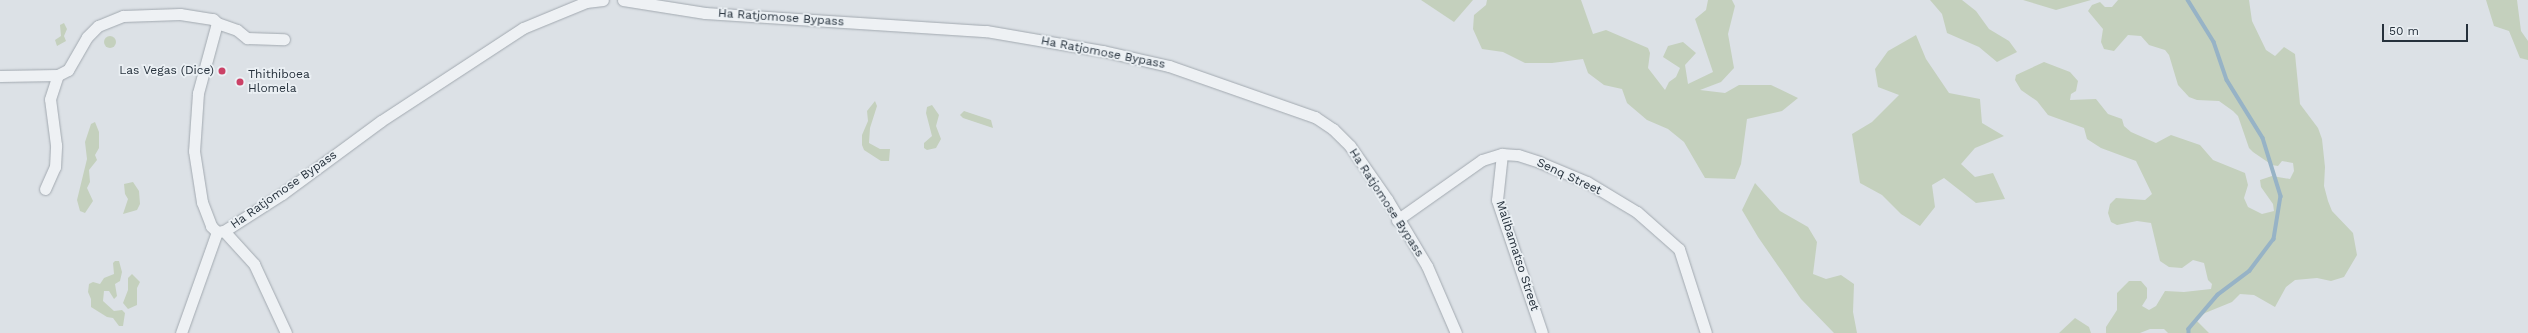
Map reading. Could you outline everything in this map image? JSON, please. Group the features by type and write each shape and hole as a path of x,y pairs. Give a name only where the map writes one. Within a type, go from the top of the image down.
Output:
{"street":[{"name":"Ha Ratjomose Bypass","path":"217,23 198,93 194,151 202,202 211,226 220,231 282,194 381,121 523,28 580,4 603,0"},
{"name":"Ha Ratjomose Bypass","path":"622,0 705,13 986,31 1103,51 1169,66 1315,117 1333,129 1357,154 1387,199 1397,220 1427,266 1456,333"},
{"path":"0,76 58,75 68,70 87,37 98,26 123,16 201,15 213,19 217,23 237,30 247,38 284,39"},
{"path":"45,189 55,167 56,145 50,99 58,75"},
{"name":"Senq Street","path":"1397,220 1482,160 1502,154 1518,155 1539,162 1587,182 1637,212 1679,249 1706,333"},
{"name":"Malibamatso Street","path":"1502,154 1497,200 1542,333"},
{"path":"181,333 220,231 254,264 286,333"}],"green space":[{"path":"1421,0 1473,0 1454,22"},
{"path":"1487,0 1581,0 1593,34 1606,30 1648,48 1650,53 1648,68 1665,90 1669,82 1676,77 1680,68 1663,57 1668,46 1683,42 1696,53 1685,65 1688,84 1713,72 1695,19 1706,10 1708,0 1732,0 1735,6 1728,34 1734,68 1721,82 1700,90 1725,93 1739,85 1771,85 1798,98 1782,111 1747,119 1741,164 1735,179 1705,178 1684,142 1668,129 1647,120 1627,103 1622,89 1604,85 1588,73 1583,59 1552,63 1525,63 1503,52 1482,49 1473,29 1474,15 1486,5"},
{"path":"1930,0 1962,0 1976,11 1989,29 2009,41 2017,52 1997,62 1979,47 1947,33 1942,14"},
{"path":"2023,0 2091,0 2056,10"},
{"path":"2118,0 2249,0 2252,21 2266,50 2275,56 2284,47 2295,54 2300,104 2318,128 2322,139 2325,167 2324,186 2328,201 2332,211 2353,233 2357,255 2344,277 2331,281 2317,278 2295,280 2286,287 2275,307 2254,295 2240,294 2232,302 2205,313 2196,320 2209,333 2168,333 2164,329 2150,329 2140,333 2106,333 2106,327 2117,310 2117,293 2129,281 2141,281 2147,288 2147,298 2142,306 2149,310 2156,306 2165,291 2184,292 2211,289 2212,284 2208,280 2204,263 2193,260 2182,268 2169,267 2160,261 2151,223 2137,221 2117,225 2111,222 2108,213 2110,204 2116,198 2145,200 2152,194 2136,161 2101,148 2087,139 2084,128 2048,115 2037,101 2021,90 2015,80 2016,75 2044,62 2070,72 2078,81 2076,91 2071,94 2070,100 2096,99 2108,114 2122,119 2124,126 2131,132 2156,143 2171,135 2200,145 2213,160 2245,173 2248,185 2244,198 2248,207 2262,214 2274,211 2273,204 2261,187 2260,180 2272,176 2290,179 2294,171 2293,163 2282,161 2278,166 2272,165 2253,152 2249,148 2238,116 2219,101 2197,100 2189,97 2178,85 2169,55 2165,50 2149,45 2141,36 2128,35 2114,51 2104,49 2101,42 2103,29 2088,11 2092,5 2100,2 2105,7 2112,7"},
{"path":"2486,0 2517,0 2521,31 2528,41 2528,60 2520,58 2509,31 2494,26"},
{"path":"64,23 67,29 64,36 66,41 57,46 55,40 61,36 60,25"},
{"path":"1916,35 1926,59 1949,93 1980,99 1982,123 2004,136 1975,148 1961,164 1975,177 1993,173 2005,199 1976,203 1944,178 1932,185 1935,207 1920,226 1901,214 1882,195 1860,183 1852,134 1872,122 1899,95 1878,87 1875,69 1888,51"},
{"path":"112,36 115,37 115,47 108,48 105,47 104,40 105,37"},
{"path":"875,101 877,106 870,128 869,143 880,149 890,149 889,161 881,161 864,150 862,145 862,135 868,121 867,111"},
{"path":"932,105 939,115 936,126 941,139 936,148 927,150 924,148 924,143 932,136 926,113 927,107"},
{"path":"964,111 991,120 993,128 963,118 960,115"},
{"path":"95,122 99,132 99,148 95,155 97,160 89,170 90,182 87,188 93,201 85,213 80,211 77,200 87,159 85,142 91,124"},
{"path":"133,182 139,191 140,204 137,210 123,214 128,199 125,194 124,184"},
{"path":"1755,183 1780,211 1808,227 1817,242 1813,274 1826,279 1841,275 1854,284 1853,312 1857,333 1834,333 1801,299 1758,237 1742,210"},
{"path":"115,261 119,261 122,272 120,281 115,284 117,296 114,299 109,291 104,291 103,301 114,311 122,310 125,313 123,326 119,326 113,318 107,317 91,307 91,299 88,292 89,284 93,282 100,284 104,278 114,274 113,263"},
{"path":"132,274 140,282 137,288 137,305 128,309 123,303 128,290 128,278"},
{"path":"2075,318 2089,327 2091,333 2059,333"}],"waterway":[{"path":"2188,0 2214,42 2227,80 2263,138 2281,196 2274,239 2250,271 2218,295 2189,329 2189,333"}],"place":[{"name":"Las Vegas (Dice)","path":"222,71"},
{"name":"Thithiboea Hlomela","path":"240,82"}]}
